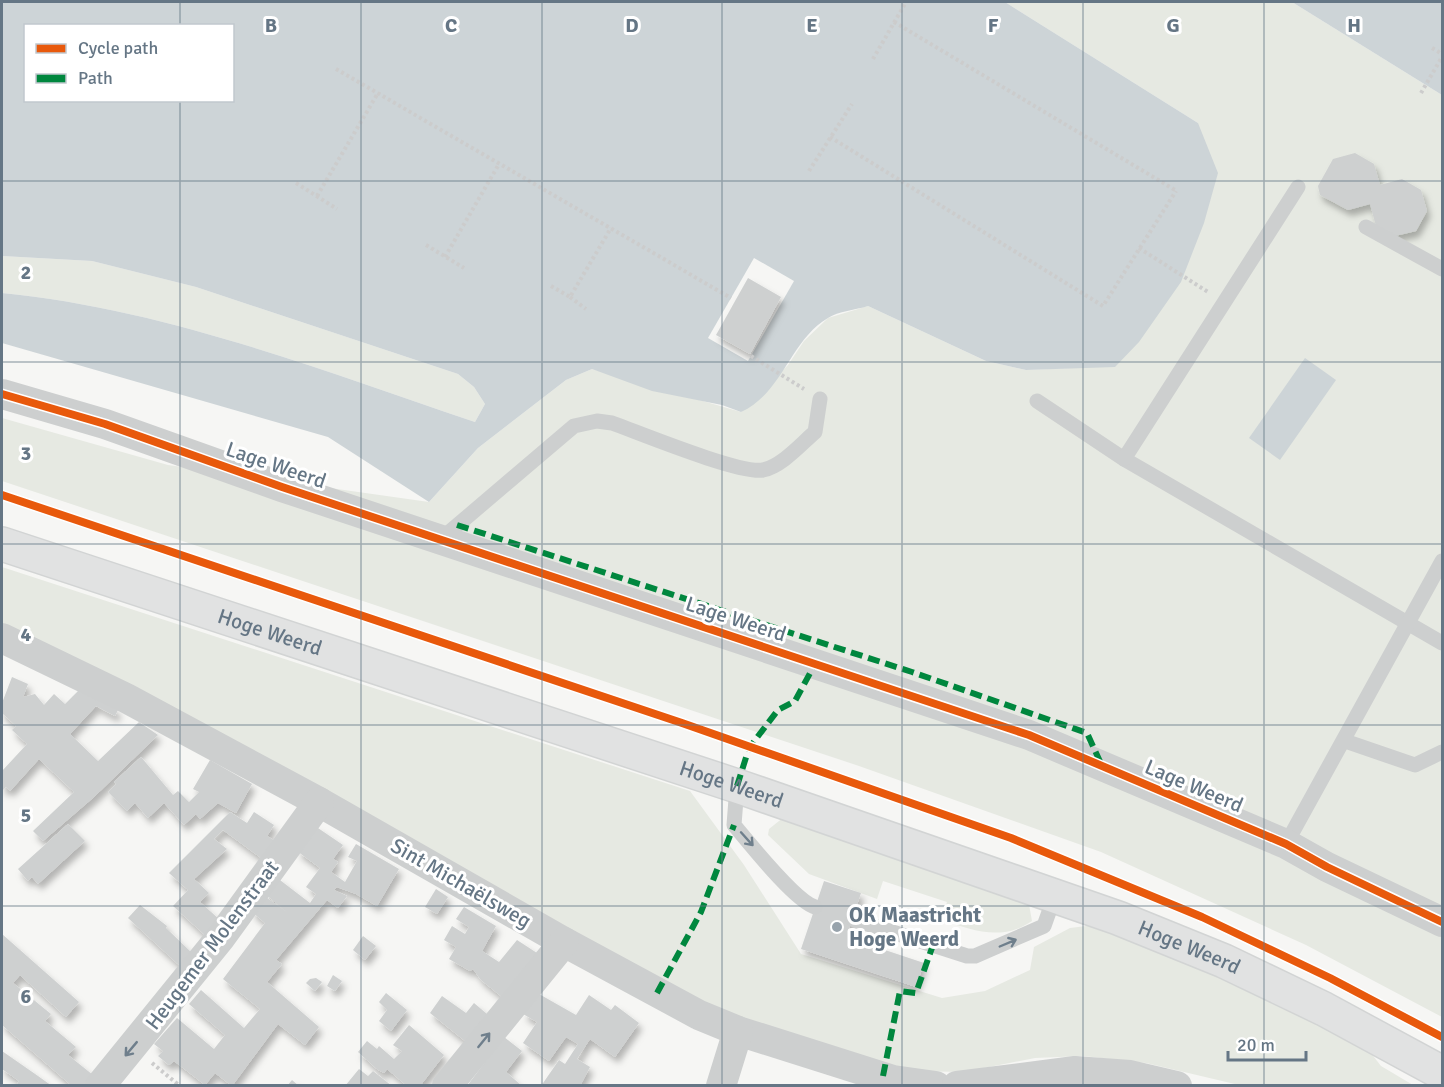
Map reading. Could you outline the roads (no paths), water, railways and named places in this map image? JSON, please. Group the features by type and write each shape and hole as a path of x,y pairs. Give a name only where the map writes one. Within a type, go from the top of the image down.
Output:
{"main road":[{"name":"Hoge Weerd","path":"2,544 737,786 1055,895 1224,961 1324,1009 1443,1073"}],"street":[{"name":"Lage Weerd","path":"2,394 105,424 440,540 1029,735 1286,844 1327,867 1443,922"},
{"name":"Sint Michaëlsweg","path":"2,638 126,698 319,802 564,942 689,1010 738,1031 893,1080 936,1086"},
{"name":"Heugemer Molenstraat","path":"100,1086 221,938 319,802"},
{"path":"447,1086 564,942"},
{"path":"721,1086 738,1031"},
{"path":"957,1086 1130,1074 1177,1086"}],"lane":[{"path":"1124,459 1298,187"},
{"path":"1366,227 1443,269"},
{"path":"440,540 574,426 597,421 612,423 739,468 763,470 782,459 815,432 820,399"},
{"path":"1037,401 1124,459 1443,644"},
{"path":"1286,844 1443,561"},
{"path":"1345,741 1415,765 1443,752"},
{"path":"737,786 734,825 787,884 807,904 815,907"},
{"path":"852,919 967,956 975,956 1044,926 1055,895"}],"place":[{"name":"OK Maastricht Hoge Weerd","path":"837,927"}]}
